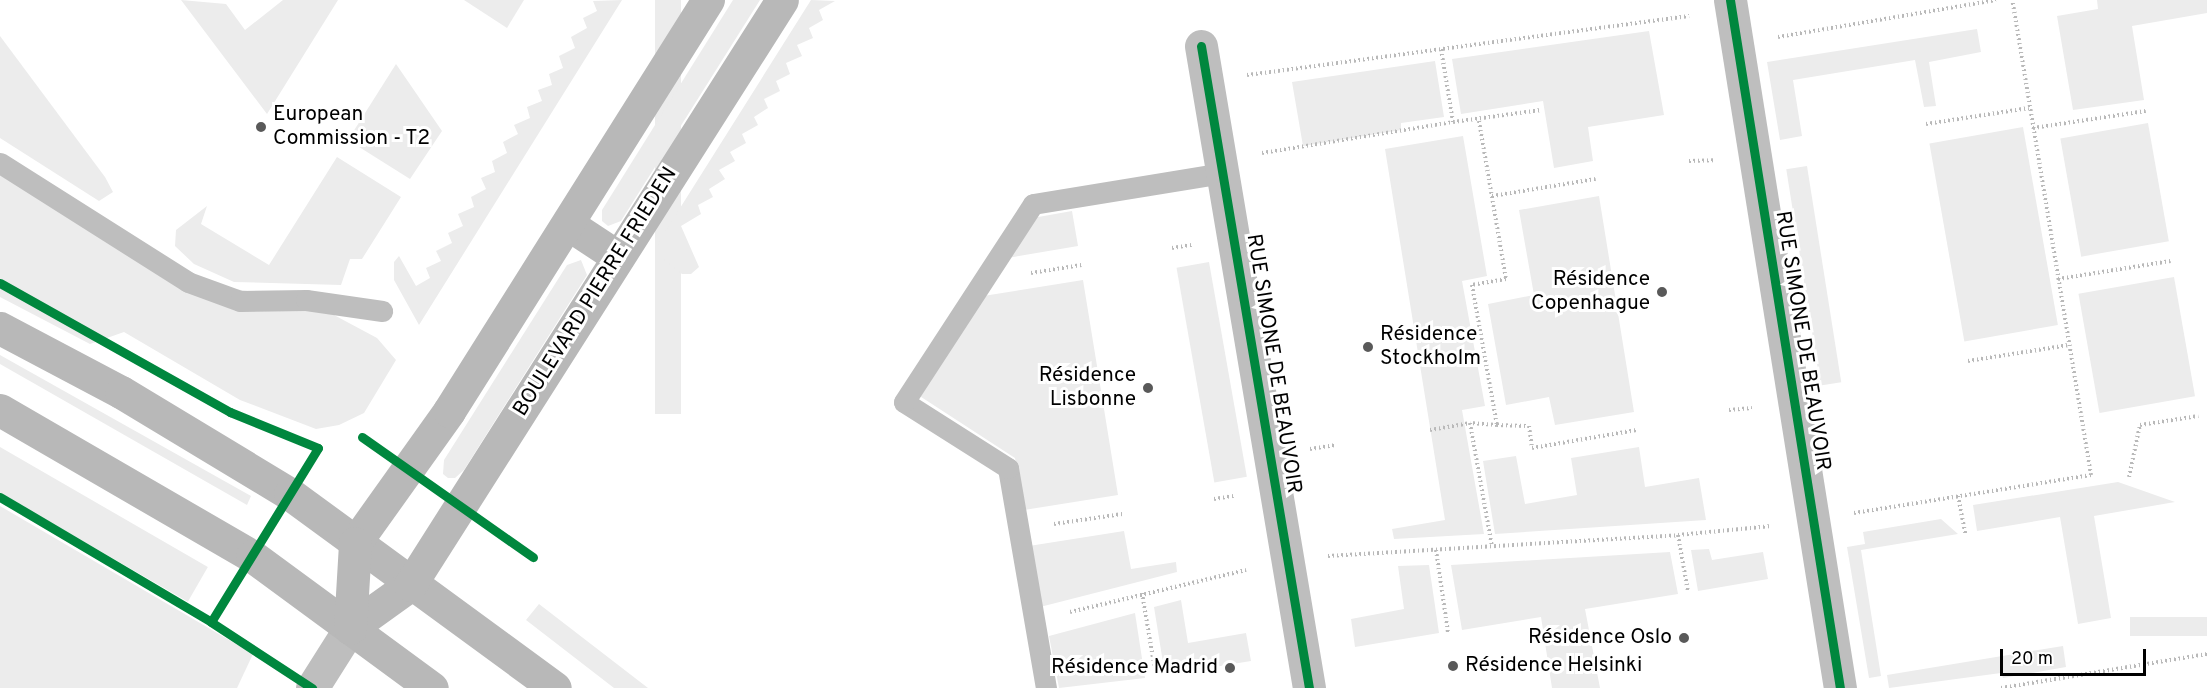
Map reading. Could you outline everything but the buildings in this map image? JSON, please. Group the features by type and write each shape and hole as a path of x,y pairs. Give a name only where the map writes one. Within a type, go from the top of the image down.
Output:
{"main road":[{"path":"350,628 355,543 449,411 708,0"},
{"name":"BOULEVARD PIERRE FRIEDEN","path":"410,585 782,0"},
{"path":"568,224 618,257"},
{"path":"0,328 121,392 280,488 410,585 555,688"},
{"path":"0,410 252,556 432,688"},
{"path":"350,628 410,585"}],"street":[{"name":"RUE SIMONE DE BEAUVOIR","path":"1730,5 1840,688"},
{"name":"RUE SIMONE DE BEAUVOIR","path":"1201,46 1309,688"},
{"path":"312,688 350,628"}],"lane":[{"path":"0,163 188,282 240,301 306,300 382,311"},
{"path":"1046,688 1008,468 904,402 1033,204 1222,166"}],"path":[{"path":"1736,42 1996,0"},
{"path":"1035,622 1207,576 1352,552 1436,550 1678,535 1812,520 2091,475 2012,0"},
{"path":"1208,80 1442,49 1730,5"},
{"path":"1442,49 1453,122"},
{"path":"1926,124 2029,108"},
{"path":"1222,166 1453,122 1479,121 1541,110"},
{"path":"2033,128 2146,111"},
{"path":"1479,121 1506,279 1472,285 1497,425"},
{"path":"1492,196 1596,178"},
{"path":"2058,279 2171,261"},
{"path":"1968,361 2069,345"},
{"path":"2129,477 2140,425 2198,416"},
{"path":"1470,423 1492,546"},
{"path":"1430,430 1470,423 1529,426 1532,448 1636,430"},
{"path":"1958,496 1965,533"},
{"path":"1018,530 1122,513"},
{"path":"1678,535 1688,592"},
{"path":"1436,550 1448,632"},
{"path":"1142,593 1156,676"},
{"path":"2001,688 2207,654"}],"shaded area":[{"path":"181,0 226,4 245,30 283,0 338,0 267,114"},
{"path":"464,0 524,0 507,28"},
{"path":"622,0 419,325 394,280 394,262 399,256 416,286 430,278 426,268 441,261 436,251 452,243 448,233 463,226 458,214 474,207 471,197 486,189 481,178 495,172 492,161 507,153 503,142 518,134 514,125 530,118 527,107 542,101 538,90 552,85 549,74 563,68 559,56 575,48 571,37 587,28 583,18 597,11 593,1"},
{"path":"655,0 681,0 681,414 655,414"},
{"path":"733,0 760,0 621,221 608,226 602,221 602,210"},
{"path":"811,0 835,1 819,10 823,20 809,28 813,38 797,45 802,56 786,63 790,74 776,81 780,91 764,99 768,108 754,117 758,125 742,134 746,143 730,152 735,161 719,170 725,179 709,189 713,197 698,205 701,214 681,226 699,267 691,274 682,274 662,258 658,243"},
{"path":"2097,0 2207,0 2207,13 2132,26 2144,100 2073,110 2057,16 2098,9"},
{"path":"1977,29 1981,52 1929,62 1936,106 1924,107 1915,60 1793,80 1802,136 1780,140 1767,62"},
{"path":"1649,31 1664,115 1588,127 1593,161 1554,168 1543,101 1461,114 1452,59"},
{"path":"0,36 105,177 113,192 99,201 0,138"},
{"path":"1435,61 1444,117 1401,123 1401,130 1303,146 1292,82"},
{"path":"396,64 442,131 410,179 348,140"},
{"path":"2148,123 2169,241 2081,257 2060,138"},
{"path":"2023,127 2058,325 1964,341 1929,143"},
{"path":"1463,136 1487,276 1462,281 1485,406 1462,410 1484,534 1394,539 1392,529 1445,520 1385,149"},
{"path":"337,157 401,197 362,259 350,259 341,285 234,282 194,264 175,246 176,230 207,206 201,224 269,265"},
{"path":"0,163 188,282 306,300 377,338 396,360 364,413 339,425 316,429 240,400 124,332 90,344 0,297"},
{"path":"1807,166 1841,382 1821,386 1786,169"},
{"path":"1599,196 1634,412 1555,425 1549,397 1506,405 1488,304 1534,295 1519,210"},
{"path":"1072,211 1078,246 1001,259 1027,219"},
{"path":"581,260 587,275 464,470 455,478 448,478 443,474 444,460 567,265"},
{"path":"1209,262 1247,477 1214,482 1177,268"},
{"path":"2174,277 2195,396 2099,413 2078,294"},
{"path":"1083,280 1118,495 1024,510 1015,458 915,393 977,297"},
{"path":"0,355 251,496 247,505 0,364"},
{"path":"0,447 208,567 188,602 0,493"},
{"path":"1639,447 1645,487 1699,478 1706,520 1495,534 1483,461 1516,456 1525,504 1577,495 1571,458"},
{"path":"2118,482 2175,502 2094,516 2111,618 2078,624 2060,517 1977,531 1973,505"},
{"path":"0,506 253,654 237,688 0,688"},
{"path":"1941,519 1958,534 1861,550 1881,676 1869,678 1847,547 1865,544 1863,532"},
{"path":"1124,531 1131,569 1176,562 1177,572 1040,607 1029,546"},
{"path":"1709,549 1712,560 1763,552 1768,579 1698,591 1691,550"},
{"path":"1670,552 1678,594 1585,609 1600,688 1552,688 1541,617 1462,630 1451,565"},
{"path":"1429,565 1439,633 1355,647 1351,619 1404,609 1398,566"},
{"path":"1181,600 1188,643 1246,633 1251,661 1165,675 1154,607"},
{"path":"539,604 648,688 614,688 526,620"},
{"path":"1135,613 1145,678 1059,688 1049,636"},
{"path":"2130,617 2207,617 2207,636 2130,636"},
{"path":"2063,646 2066,667 2003,678 2001,673 1889,688 1887,675"}],"cycle path":[{"path":"1730,0 1840,688"},
{"path":"1201,46 1309,688"},
{"path":"0,283 230,412 318,448 211,622"},
{"path":"362,437 533,557"},
{"path":"0,497 211,622 312,688"}],"place":[{"name":"European Commission - T2","path":"261,127"},
{"name":"Résidence Copenhague","path":"1662,292"},
{"name":"Résidence Stockholm","path":"1368,347"},
{"name":"Résidence Lisbonne","path":"1148,388"},
{"name":"Résidence Oslo","path":"1684,638"},
{"name":"Résidence Helsinki","path":"1453,666"},
{"name":"Résidence Madrid","path":"1230,668"}]}
